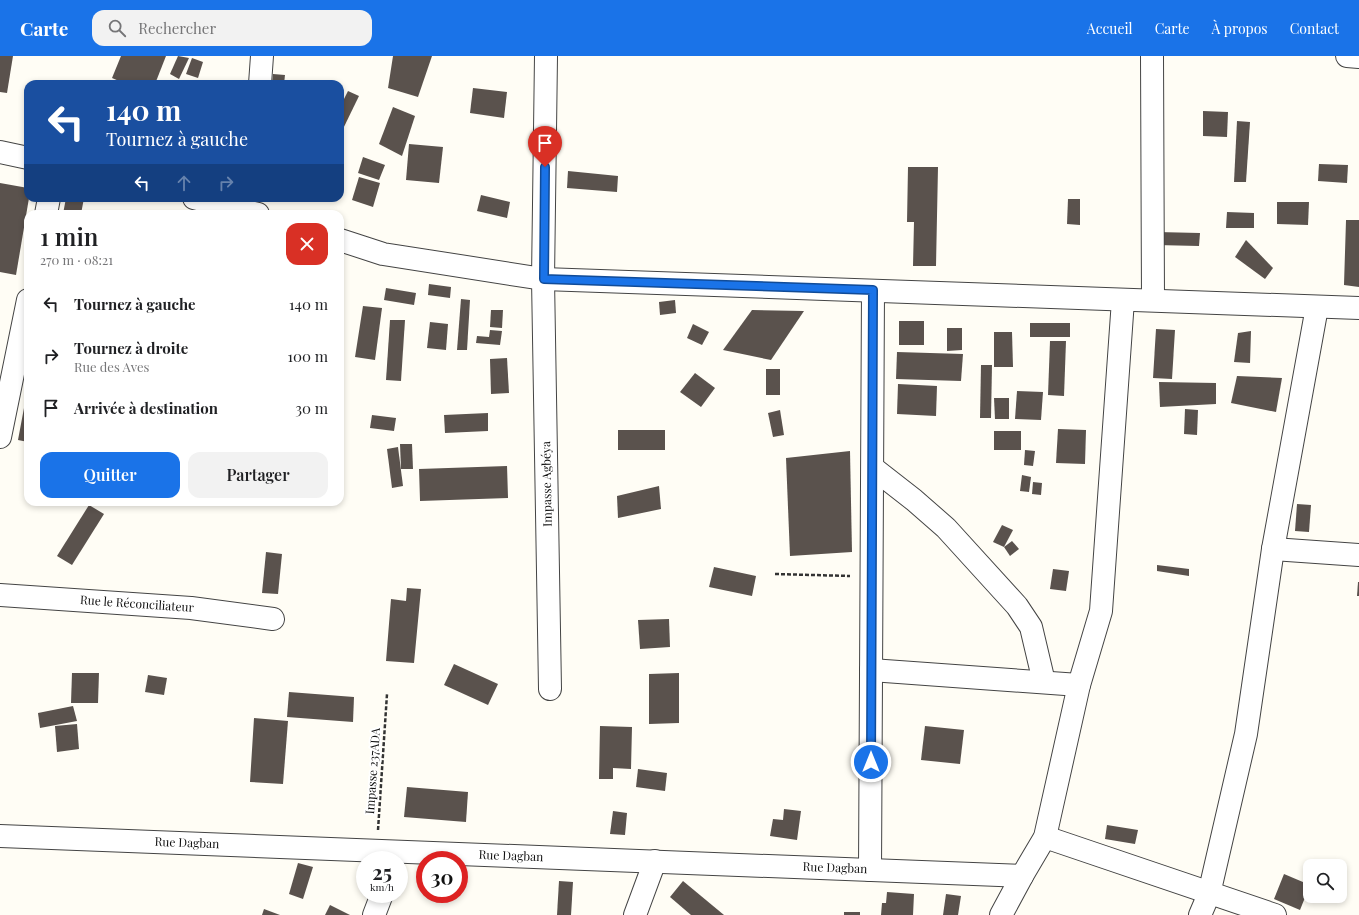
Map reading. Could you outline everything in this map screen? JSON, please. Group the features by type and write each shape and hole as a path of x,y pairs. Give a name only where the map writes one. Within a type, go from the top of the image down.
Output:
{"street":[{"path":"260,80 262,56"},
{"name":"Impasse Agbéya","path":"546,56 544,279 550,689"},
{"path":"1152,56 1153,300"},
{"path":"1347,56 1359,57"},
{"path":"0,152 24,157"},
{"path":"215,202 253,209"},
{"path":"344,241 383,254 544,279 1359,308"},
{"path":"870,870 873,290"},
{"path":"1001,915 1046,836 1079,685 1101,611 1123,300"},
{"path":"1200,915 1209,894 1246,734 1273,549 1317,307"},
{"path":"0,437 21,365 24,337"},
{"path":"873,468 914,500 946,528 1017,606 1031,627 1044,682"},
{"path":"1273,549 1359,555"},
{"name":"Rue le Réconciliateur","path":"0,595 191,608 273,619"},
{"path":"871,670 1079,685"},
{"name":"Rue Dagban","path":"0,836 356,852"},
{"path":"1046,836 1209,894 1275,915"},
{"name":"Rue Dagban","path":"408,854 655,861 1022,876"},
{"path":"635,915 655,861"},
{"path":"374,915 379,903"}],"path":[{"path":"775,574 872,577"},
{"name":"Impasse 237ADA","path":"387,694 390,851"}],"building":[{"path":"0,56 13,56 7,93 0,92"},
{"path":"121,56 166,56 157,80 117,80 112,78"},
{"path":"178,56 189,58 179,79 170,74"},
{"path":"393,56 432,56 418,97 388,88"},
{"path":"192,58 203,62 198,78 186,74"},
{"path":"273,74 285,75 284,80 272,80"},
{"path":"473,88 507,92 504,118 470,113"},
{"path":"348,91 359,96 344,127 344,99"},
{"path":"393,107 415,116 402,156 379,144"},
{"path":"1203,111 1228,112 1227,137 1203,136"},
{"path":"1237,121 1250,122 1246,182 1234,182"},
{"path":"409,144 443,147 439,183 406,180"},
{"path":"363,157 385,165 379,180 358,173"},
{"path":"1319,164 1348,165 1347,183 1318,181"},
{"path":"908,167 938,167 936,266 913,266 914,222 907,222"},
{"path":"568,171 618,176 617,192 567,188"},
{"path":"359,177 380,183 373,207 352,200"},
{"path":"0,183 24,187 24,202 28,202 27,210 24,210 24,228 16,275 0,272"},
{"path":"481,195 510,202 507,218 477,211"},
{"path":"1068,199 1080,199 1080,225 1067,224"},
{"path":"65,202 83,202 82,210 64,210"},
{"path":"1277,202 1309,202 1308,225 1277,224"},
{"path":"1227,212 1254,213 1254,228 1226,228"},
{"path":"1346,220 1359,220 1359,287 1344,285"},
{"path":"1157,232 1200,233 1199,246 1156,245"},
{"path":"1246,240 1273,268 1265,279 1235,257"},
{"path":"429,284 451,287 450,298 428,295"},
{"path":"386,288 416,293 414,305 384,300"},
{"path":"461,299 470,300 467,350 457,350"},
{"path":"675,300 676,313 660,315 659,302"},
{"path":"363,306 382,308 375,360 355,357"},
{"path":"491,310 503,310 502,328 490,327"},
{"path":"752,310 804,311 771,360 723,350"},
{"path":"390,320 405,320 401,381 386,380"},
{"path":"899,321 924,321 924,345 899,345"},
{"path":"430,322 448,324 446,350 427,348"},
{"path":"1030,323 1070,323 1070,337 1030,337"},
{"path":"693,324 709,332 702,345 687,338"},
{"path":"947,328 962,328 962,350 947,351"},
{"path":"1156,329 1175,330 1172,379 1153,378"},
{"path":"490,330 502,331 500,345 476,343 477,336 489,337"},
{"path":"1251,331 1250,363 1234,362 1238,333"},
{"path":"994,332 1012,332 1013,367 994,367"},
{"path":"1050,341 1066,341 1064,396 1048,395"},
{"path":"897,352 963,354 961,381 896,379"},
{"path":"507,358 509,393 491,394 490,359"},
{"path":"981,365 992,365 991,418 980,418"},
{"path":"766,369 780,369 780,395 766,395"},
{"path":"695,373 715,388 701,407 680,392"},
{"path":"1237,376 1282,378 1276,412 1231,403"},
{"path":"1159,382 1216,383 1216,404 1160,407"},
{"path":"898,384 937,386 936,416 897,414"},
{"path":"1017,391 1043,392 1041,420 1015,419"},
{"path":"994,398 1009,398 1009,419 995,419"},
{"path":"24,408 24,441 18,440"},
{"path":"1185,409 1198,410 1197,435 1184,434"},
{"path":"780,410 784,435 773,437 768,413"},
{"path":"488,413 488,431 445,433 444,415"},
{"path":"372,415 396,418 394,431 370,428"},
{"path":"1058,429 1086,430 1085,464 1056,463"},
{"path":"618,430 665,430 665,450 618,450"},
{"path":"994,431 1021,431 1021,450 994,450"},
{"path":"400,444 412,444 413,469 401,469"},
{"path":"398,447 403,486 392,488 387,449"},
{"path":"1025,450 1035,451 1033,466 1024,465"},
{"path":"850,451 852,552 790,556 786,458"},
{"path":"507,466 508,498 420,501 419,469"},
{"path":"1022,475 1031,477 1029,492 1020,491"},
{"path":"1033,482 1042,483 1041,495 1032,494"},
{"path":"659,486 661,509 618,518 617,496"},
{"path":"1297,504 1311,505 1309,532 1295,531"},
{"path":"88,506 104,514 72,565 57,556"},
{"path":"1002,525 1013,530 1004,547 993,542"},
{"path":"1012,541 1019,549 1010,556 1004,547"},
{"path":"266,552 282,554 278,594 262,593"},
{"path":"1157,565 1189,569 1189,576 1157,571"},
{"path":"714,567 756,576 752,596 709,587"},
{"path":"1053,569 1069,571 1066,591 1050,589"},
{"path":"1358,582 1359,596 1357,596"},
{"path":"407,588 421,589 414,663 386,661 391,599 406,601"},
{"path":"669,619 670,647 640,649 638,620"},
{"path":"454,664 498,684 488,705 444,685"},
{"path":"72,673 99,673 98,703 71,703"},
{"path":"679,673 679,723 649,724 649,674"},
{"path":"148,675 167,678 164,695 145,692"},
{"path":"289,692 354,697 353,722 287,717"},
{"path":"73,706 77,721 40,728 38,713"},
{"path":"254,718 288,721 283,784 250,782"},
{"path":"77,724 79,749 57,752 55,726"},
{"path":"600,726 632,727 631,769 613,768 613,779 599,779"},
{"path":"925,726 964,730 960,764 921,760"},
{"path":"638,769 667,773 665,791 636,787"},
{"path":"407,787 468,792 466,822 404,817"},
{"path":"784,809 801,811 797,840 770,836 773,819 783,820"},
{"path":"613,811 627,813 625,835 610,834"},
{"path":"1107,825 1138,830 1135,844 1105,839"},
{"path":"298,863 313,867 303,899 289,894"},
{"path":"1284,874 1303,882 1303,902 1300,910 1274,899"},
{"path":"559,881 573,882 571,915 557,915"},
{"path":"683,881 724,915 691,915 670,897"},
{"path":"887,892 914,894 913,915 881,915 882,903 886,903"},
{"path":"946,894 961,896 958,915 943,915"},
{"path":"330,905 350,915 325,915"},
{"path":"264,909 280,915 262,915"},
{"path":"844,912 860,912 860,915 844,915"}],"route":[{"path":"545,167 544,279 873,290 871,762"}]}
